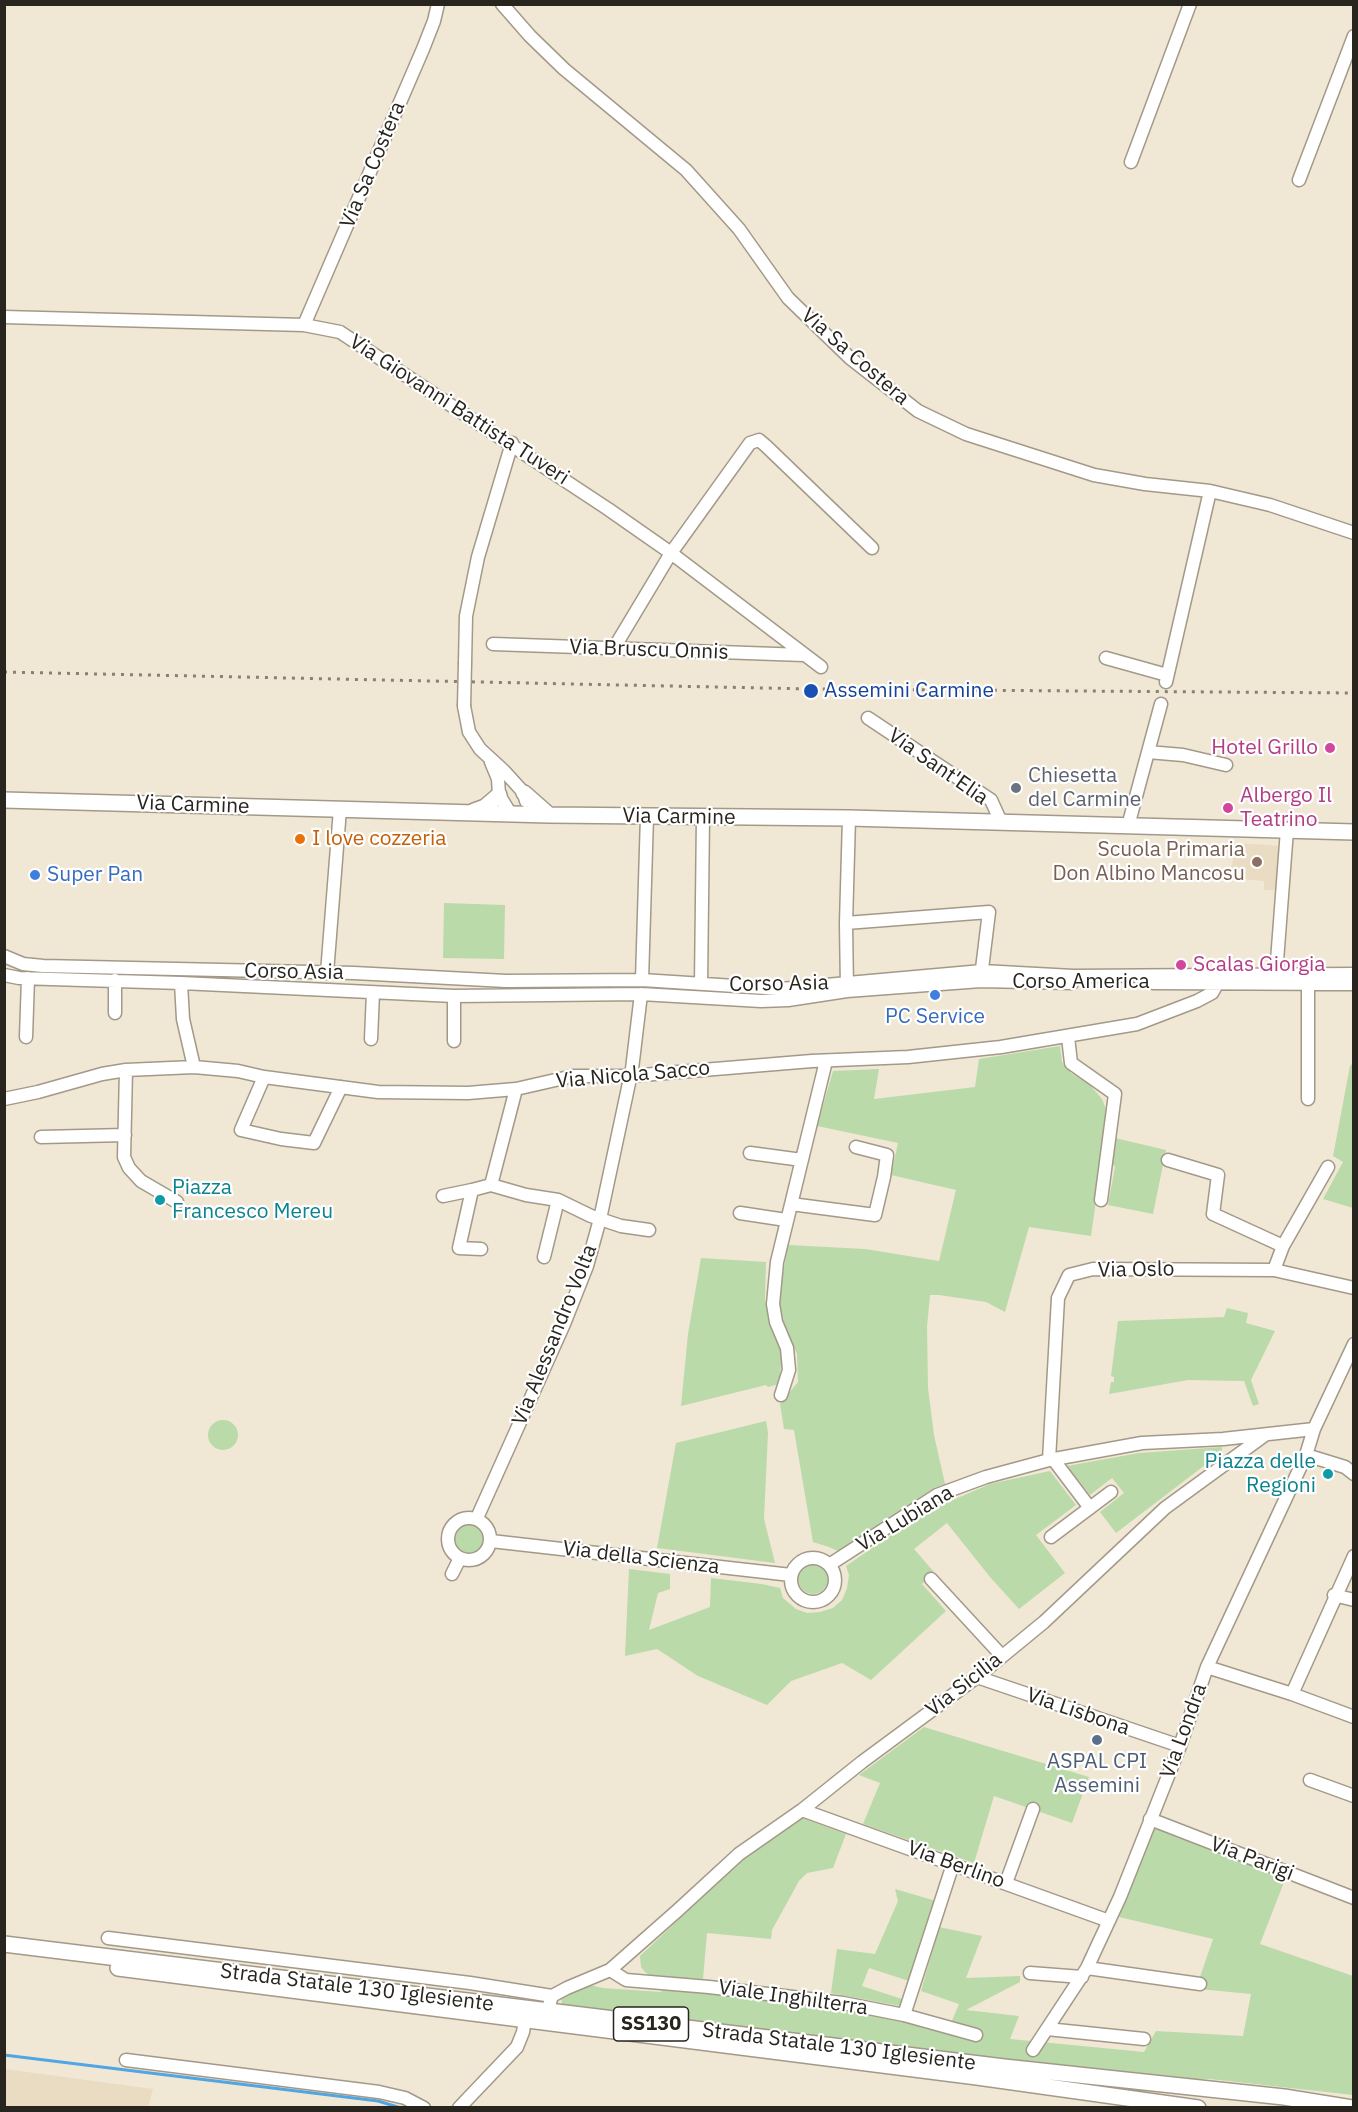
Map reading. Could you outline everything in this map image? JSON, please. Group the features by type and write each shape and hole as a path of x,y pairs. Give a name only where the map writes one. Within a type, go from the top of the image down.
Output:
{"main road":[{"path":"524,794 549,814"},
{"path":"470,813 485,807 499,795"},
{"name":"Via Carmine","path":"4,800 470,813 849,818 1353,832"},
{"name":"Strada Statale 130 Iglesiente","path":"4,1944 1004,2067 1284,2097 1352,2108"},
{"name":"Strada Statale 130 Iglesiente","path":"4,1954 977,2077 1198,2108"},
{"path":"1284,2097 1353,2098"}],"street":[{"name":"Via Sa Costera","path":"304,325 427,40 438,4"},
{"name":"Via Sa Costera","path":"502,4 530,36 564,69 686,170 739,229 788,298 850,358 918,411 966,434 1094,475 1145,484 1210,491 1270,505 1353,533"},
{"path":"1131,162 1190,4"},
{"path":"1299,180 1353,36"},
{"name":"Via Giovanni Battista Tuveri","path":"4,317 304,325 340,332 512,443 671,553 821,667"},
{"path":"614,648 671,553 750,442 759,440 872,548"},
{"path":"489,757 498,779 499,795 518,813 526,800 524,794 504,771 489,757 480,749 469,732 464,706 466,616 478,557 512,443"},
{"path":"1106,658 1167,679 1210,491"},
{"name":"Via Bruscu Onnis","path":"494,644 804,655"},
{"path":"1128,826 1161,704"},
{"name":"Via Sant'Elia","path":"868,718 991,800 1001,822"},
{"path":"1148,752 1183,755 1226,765"},
{"path":"327,973 340,809"},
{"path":"642,980 647,816"},
{"path":"701,984 703,817"},
{"path":"847,987 849,818"},
{"path":"1276,974 1287,830"},
{"path":"846,923 989,912 981,976"},
{"name":"Corso Asia","path":"4,956 23,963 43,966 327,973 506,981 642,980 781,989 847,987"},
{"name":"Corso America","path":"1217,979 1276,974 1353,975"},
{"name":"Corso Asia","path":"4,975 28,978 454,996 640,994 761,1001 788,1000 847,987"},
{"name":"Corso America","path":"847,987 981,976 1217,979 1308,985 1353,984"},
{"path":"26,1037 28,978"},
{"name":"Via Nicola Sacco","path":"4,1099 126,1070 194,1067 238,1071 264,1077 378,1092 468,1093 516,1089 573,1076 630,1076 1000,1047 1137,1024 1212,993 1217,979"},
{"path":"115,980 115,1013"},
{"path":"181,983 183,1019 194,1067"},
{"path":"1308,985 1308,1099"},
{"path":"371,1039 373,993"},
{"name":"Via Alessandro Volta","path":"477,1518 564,1324 587,1266 600,1218 630,1076 640,994"},
{"path":"454,996 454,1041"},
{"path":"1068,1037 1071,1063 1115,1094 1101,1200"},
{"path":"781,1395 789,1370 787,1348 776,1322 773,1304 777,1262 826,1061"},
{"path":"126,1070 124,1157 135,1175 155,1191 177,1202"},
{"path":"264,1077 241,1130 281,1139 314,1143 341,1087"},
{"path":"491,1185 516,1089"},
{"path":"41,1137 125,1135"},
{"path":"791,1204 875,1215 887,1155 856,1148"},
{"path":"750,1153 802,1160"},
{"path":"1168,1160 1218,1175 1213,1214 1283,1246"},
{"path":"1274,1270 1283,1246 1328,1167"},
{"path":"442,1196 491,1185 526,1195 558,1200 621,1226 649,1230"},
{"path":"472,1190 459,1248 481,1249"},
{"path":"544,1257 558,1200"},
{"path":"740,1213 786,1220"},
{"name":"Via Oslo","path":"1051,1460 1058,1298 1069,1275 1092,1269 1274,1270 1353,1288"},
{"path":"1314,1429 1353,1344"},
{"name":"Via Sicilia","path":"552,1996 610,1970 739,1854 802,1810 862,1762 977,1677 1044,1622 1165,1508 1232,1458 1265,1435 1314,1429"},
{"name":"Via Londra","path":"1033,2050 1084,1973 1109,1921 1180,1746 1207,1667 1306,1455 1314,1429"},
{"name":"Via Lubiana","path":"829,1565 937,1496 986,1477 1051,1460 1142,1443 1265,1435"},
{"path":"1223,1439 1232,1458"},
{"path":"1306,1455 1346,1467 1353,1474"},
{"path":"1051,1460 1090,1508"},
{"path":"1051,1537 1111,1492"},
{"path":"464,1518 477,1518 488,1527 490,1541 485,1553 480,1557 466,1560 460,1558 449,1548 447,1540 450,1529 457,1521 464,1518"},
{"name":"Via della Scienza","path":"490,1541 791,1575"},
{"path":"1292,1694 1353,1556"},
{"path":"452,1574 460,1558"},
{"path":"817,1558 829,1565 834,1578 831,1592 819,1601 811,1602 798,1596 793,1590 791,1575 798,1564 817,1558"},
{"path":"931,1579 1002,1656"},
{"path":"1334,1595 1353,1600"},
{"path":"1207,1667 1353,1716"},
{"name":"Via Lisbona","path":"977,1677 1180,1746"},
{"path":"1310,1780 1353,1796"},
{"path":"1006,1883 1033,1809"},
{"name":"Via Berlino","path":"802,1810 1006,1883 1049,1904 1109,1921"},
{"name":"Via Parigi","path":"1150,1819 1353,1898"},
{"path":"904,2016 953,1864"},
{"path":"108,1938 471,1983 552,1996 547,2012"},
{"name":"Viale Inghilterra","path":"610,1970 626,1980 843,2003 904,2016 976,2036"},
{"path":"1030,1973 1084,1973 1200,1984"},
{"path":"459,2108 518,2047 525,2020"},
{"path":"1047,2029 1144,2039"},
{"path":"126,2061 379,2092 405,2098 424,2108"}],"shaded area":[{"name":"Scuola Primaria Don Albino Mancosu","path":"1235,843 1283,846 1279,890 1264,890 1264,881 1230,878"},
{"path":"5,2069 153,2089 148,2107 5,2107"}],"green space":[{"path":"444,903 505,905 504,959 443,958"},
{"path":"1060,1046 1062,1062 1071,1073 1090,1085 1102,1099 1106,1109 1107,1122 1091,1236 1029,1227 1005,1312 986,1302 930,1295 927,1327 928,1388 934,1435 945,1484 934,1488 838,1551 813,1542 794,1430 784,1429 780,1404 798,1382 797,1354 779,1316 778,1302 788,1245 865,1249 939,1261 956,1190 891,1175 898,1143 817,1126 833,1071 879,1069 874,1099 975,1087 979,1059"},
{"path":"1353,1063 1353,1208 1323,1199 1343,1162 1333,1156 1350,1066"},
{"path":"1115,1138 1166,1150 1153,1214 1108,1205 1115,1167 1111,1162"},
{"path":"701,1258 766,1262 765,1300 782,1355 779,1384 768,1387 766,1385 681,1406 688,1334"},
{"path":"1227,1308 1248,1313 1246,1323 1275,1331 1251,1380 1259,1404 1253,1406 1244,1381 1188,1380 1109,1394 1111,1382 1114,1382 1114,1377 1111,1376 1118,1321 1224,1317"},
{"path":"223,1420 234,1424 238,1435 234,1446 223,1450 212,1446 208,1435 212,1424"},
{"path":"766,1421 768,1432 764,1519 775,1563 657,1548 676,1443"},
{"path":"1222,1447 1222,1452 1116,1533 1100,1512 1124,1493 1112,1478 1090,1495 1067,1466 1139,1453"},
{"path":"1050,1471 1076,1505 1036,1535 1065,1573 1019,1609 947,1523 914,1549 934,1572 922,1584 946,1611 871,1680 842,1663 791,1681 767,1705 698,1676 657,1649 625,1656 629,1569 670,1574 670,1589 658,1593 649,1630 710,1607 711,1578 780,1588 783,1598 796,1609 807,1613 820,1612 833,1608 842,1600 849,1575 846,1566 925,1512 990,1484"},
{"path":"469,1524 480,1528 484,1539 480,1550 469,1554 458,1550 454,1539 458,1528"},
{"path":"813,1564 824,1568 828,1579 824,1590 813,1594 802,1590 798,1579 802,1568"},
{"path":"924,1727 1089,1777 1072,1823 994,1796 974,1863 863,1824 880,1783 859,1775"},
{"path":"802,1818 846,1834 833,1868 807,1873 799,1881 772,1930 771,1939 707,1933 703,1979 651,1976 645,1972 641,1967 640,1956 745,1857"},
{"path":"1155,1827 1286,1877 1260,1944 1353,1976 1353,2095 1210,2079 1183,2079 1102,2071 565,2009 562,2005 561,1995 585,1984 603,1988 661,1992 663,1990 722,1993 830,2006 917,2022 924,2027 977,2039 951,2023 959,2004 921,1991 939,1927 982,1936 966,1978 1020,1976 1020,1982 966,2010 1019,2016 1010,2039 1144,2052 1156,2031 1243,2036 1251,1994 1199,1989 1200,1977 1213,1939 1119,1917"},
{"path":"895,1889 936,1901 909,1981 869,1968 862,1986 902,1999 900,2006 831,1993 837,1949 875,1954 898,1901"}],"waterway":[{"path":"4,2055 378,2101 401,2108"}],"railway":[{"path":"4,672 811,689 1354,693"}],"place":[{"name":"Assemini Carmine","path":"811,691"},
{"name":"Hotel Grillo","path":"1330,748"},
{"name":"Chiesetta del Carmine","path":"1016,788"},
{"name":"Albergo Il Teatrino","path":"1228,808"},
{"name":"I love cozzeria","path":"300,839"},
{"name":"Scuola Primaria Don Albino Mancosu","path":"1257,862"},
{"name":"Super Pan","path":"35,875"},
{"name":"Scalas Giorgia","path":"1181,965"},
{"name":"PC Service","path":"935,995"},
{"name":"Piazza Francesco Mereu","path":"160,1200"},
{"name":"Piazza delle Regioni","path":"1328,1474"},
{"name":"ASPAL CPI Assemini","path":"1097,1740"}]}
